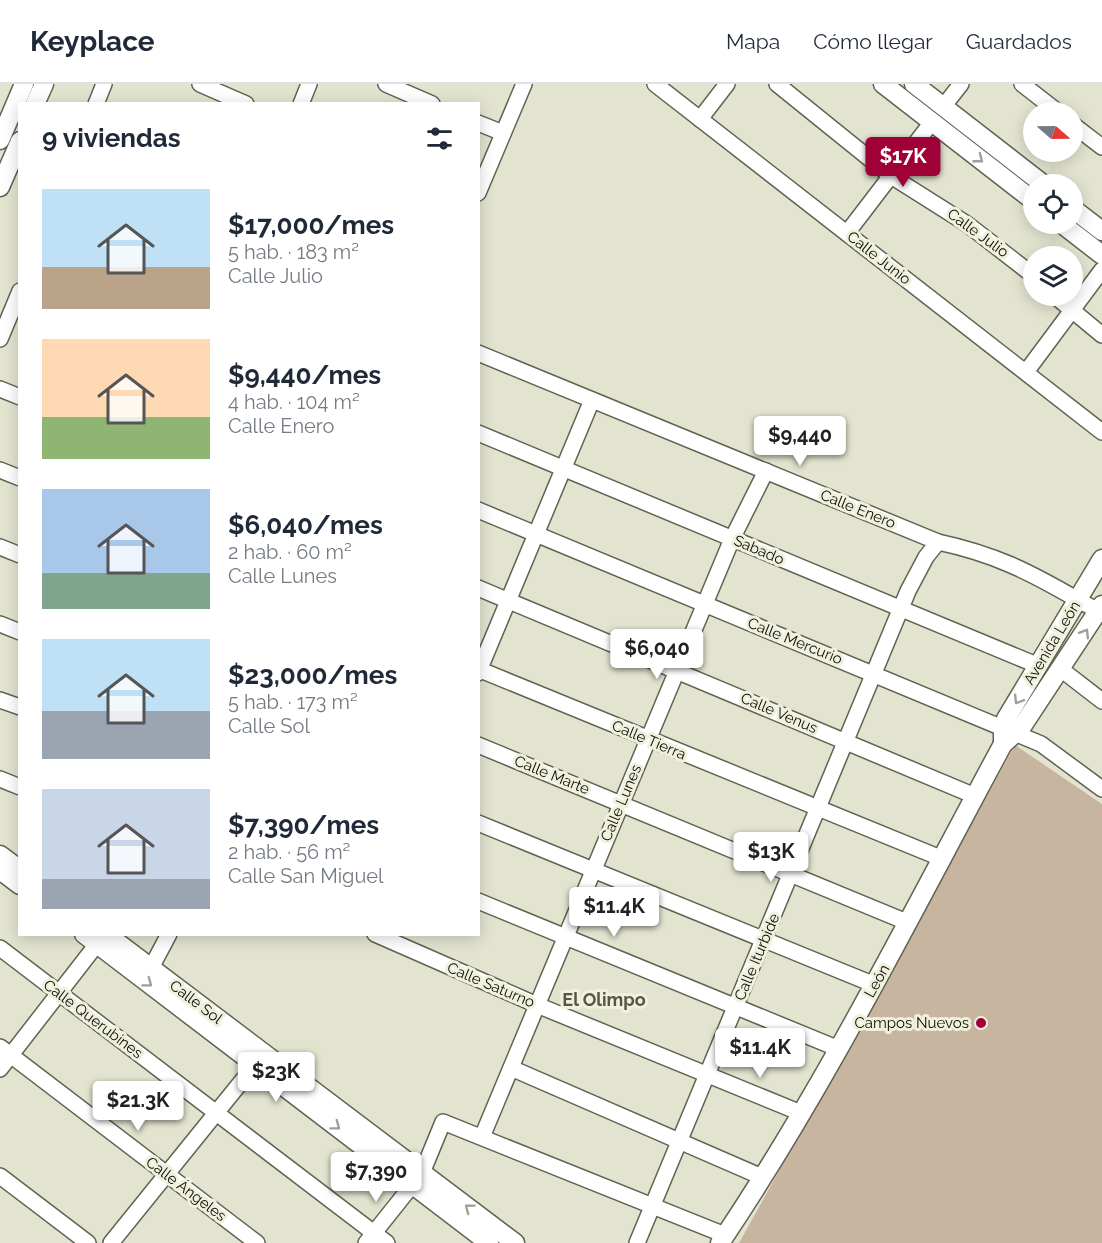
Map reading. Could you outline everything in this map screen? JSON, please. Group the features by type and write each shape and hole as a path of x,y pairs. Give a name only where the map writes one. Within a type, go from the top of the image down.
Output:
{"street":[{"path":"0,140 24,84"},
{"path":"36,102 44,84"},
{"path":"97,102 104,84"},
{"path":"200,84 241,102"},
{"path":"302,102 309,84"},
{"path":"386,84 427,102"},
{"path":"480,188 524,84"},
{"name":"Calle Junio","path":"656,84 1102,432"},
{"path":"700,119 727,84"},
{"name":"Calle Julio","path":"777,84 891,176 967,224 1023,267"},
{"path":"883,84 1023,192"},
{"path":"914,84 1030,174"},
{"path":"943,107 961,84"},
{"path":"1022,84 1045,102"},
{"path":"848,233 932,122"},
{"path":"480,124 503,133"},
{"path":"1083,132 1102,147"},
{"path":"0,187 15,164"},
{"path":"1083,216 1102,231"},
{"path":"1075,234 1102,255"},
{"path":"1026,372 1102,270"},
{"path":"0,339 18,296"},
{"path":"1066,306 1102,335"},
{"name":"Calle Enero","path":"480,354 938,542 974,550 1010,562 1078,600 1101,610"},
{"path":"0,389 18,396"},
{"path":"480,669 592,400"},
{"name":"Sabado","path":"480,434 1039,666"},
{"path":"0,470 18,477"},
{"name":"Calle Lunes","path":"482,1137 732,539 766,471"},
{"name":"Calle Mercurio","path":"480,511 876,674 1062,758 1102,789"},
{"name":"Calle Iturbide","path":"637,1243 916,574 938,542"},
{"path":"0,547 18,554"},
{"name":"Avenida León","path":"1007,735 1039,666 1102,559"},
{"name":"Calle Venus","path":"480,589 975,796"},
{"name":"Avenida León","path":"1007,735 1062,670 1101,610"},
{"path":"0,624 18,631"},
{"path":"1062,670 1102,701"},
{"name":"Calle Tierra","path":"480,671 943,859"},
{"path":"0,700 18,706"},
{"name":"León","path":"723,1239 839,1049 909,923 1007,735"},
{"name":"Calle Marte","path":"480,746 909,923"},
{"path":"480,824 875,985"},
{"path":"0,855 18,868"},
{"path":"0,870 18,884"},
{"path":"480,902 839,1049"},
{"path":"151,968 168,936"},
{"name":"Calle Saturno","path":"380,936 537,1005 801,1113"},
{"path":"0,1069 6,1051 60,993 96,938"},
{"name":"Calle Sol","path":"96,938 151,968 260,1059"},
{"name":"Calle Sol","path":"96,938 417,1178 515,1243"},
{"name":"Calle Querubines","path":"0,948 216,1113 370,1238 387,1243"},
{"name":"Calle Ángeles","path":"6,1051 257,1243"},
{"path":"111,1243 260,1059"},
{"path":"511,1068 762,1177"},
{"path":"370,1238 417,1178 443,1122 653,1205 723,1239"},
{"path":"0,1176 88,1243"},
{"name":"Calle Sol","path":"417,1178 489,1243"}],"shaded area":[{"name":"Campos Nuevos","path":"1015,745 1102,804 1102,1243 739,1243"}],"place":[{"name":"Campos Nuevos","path":"981,1023"}],"district":[{"name":"El Olimpo","path":"604,1000"}]}
